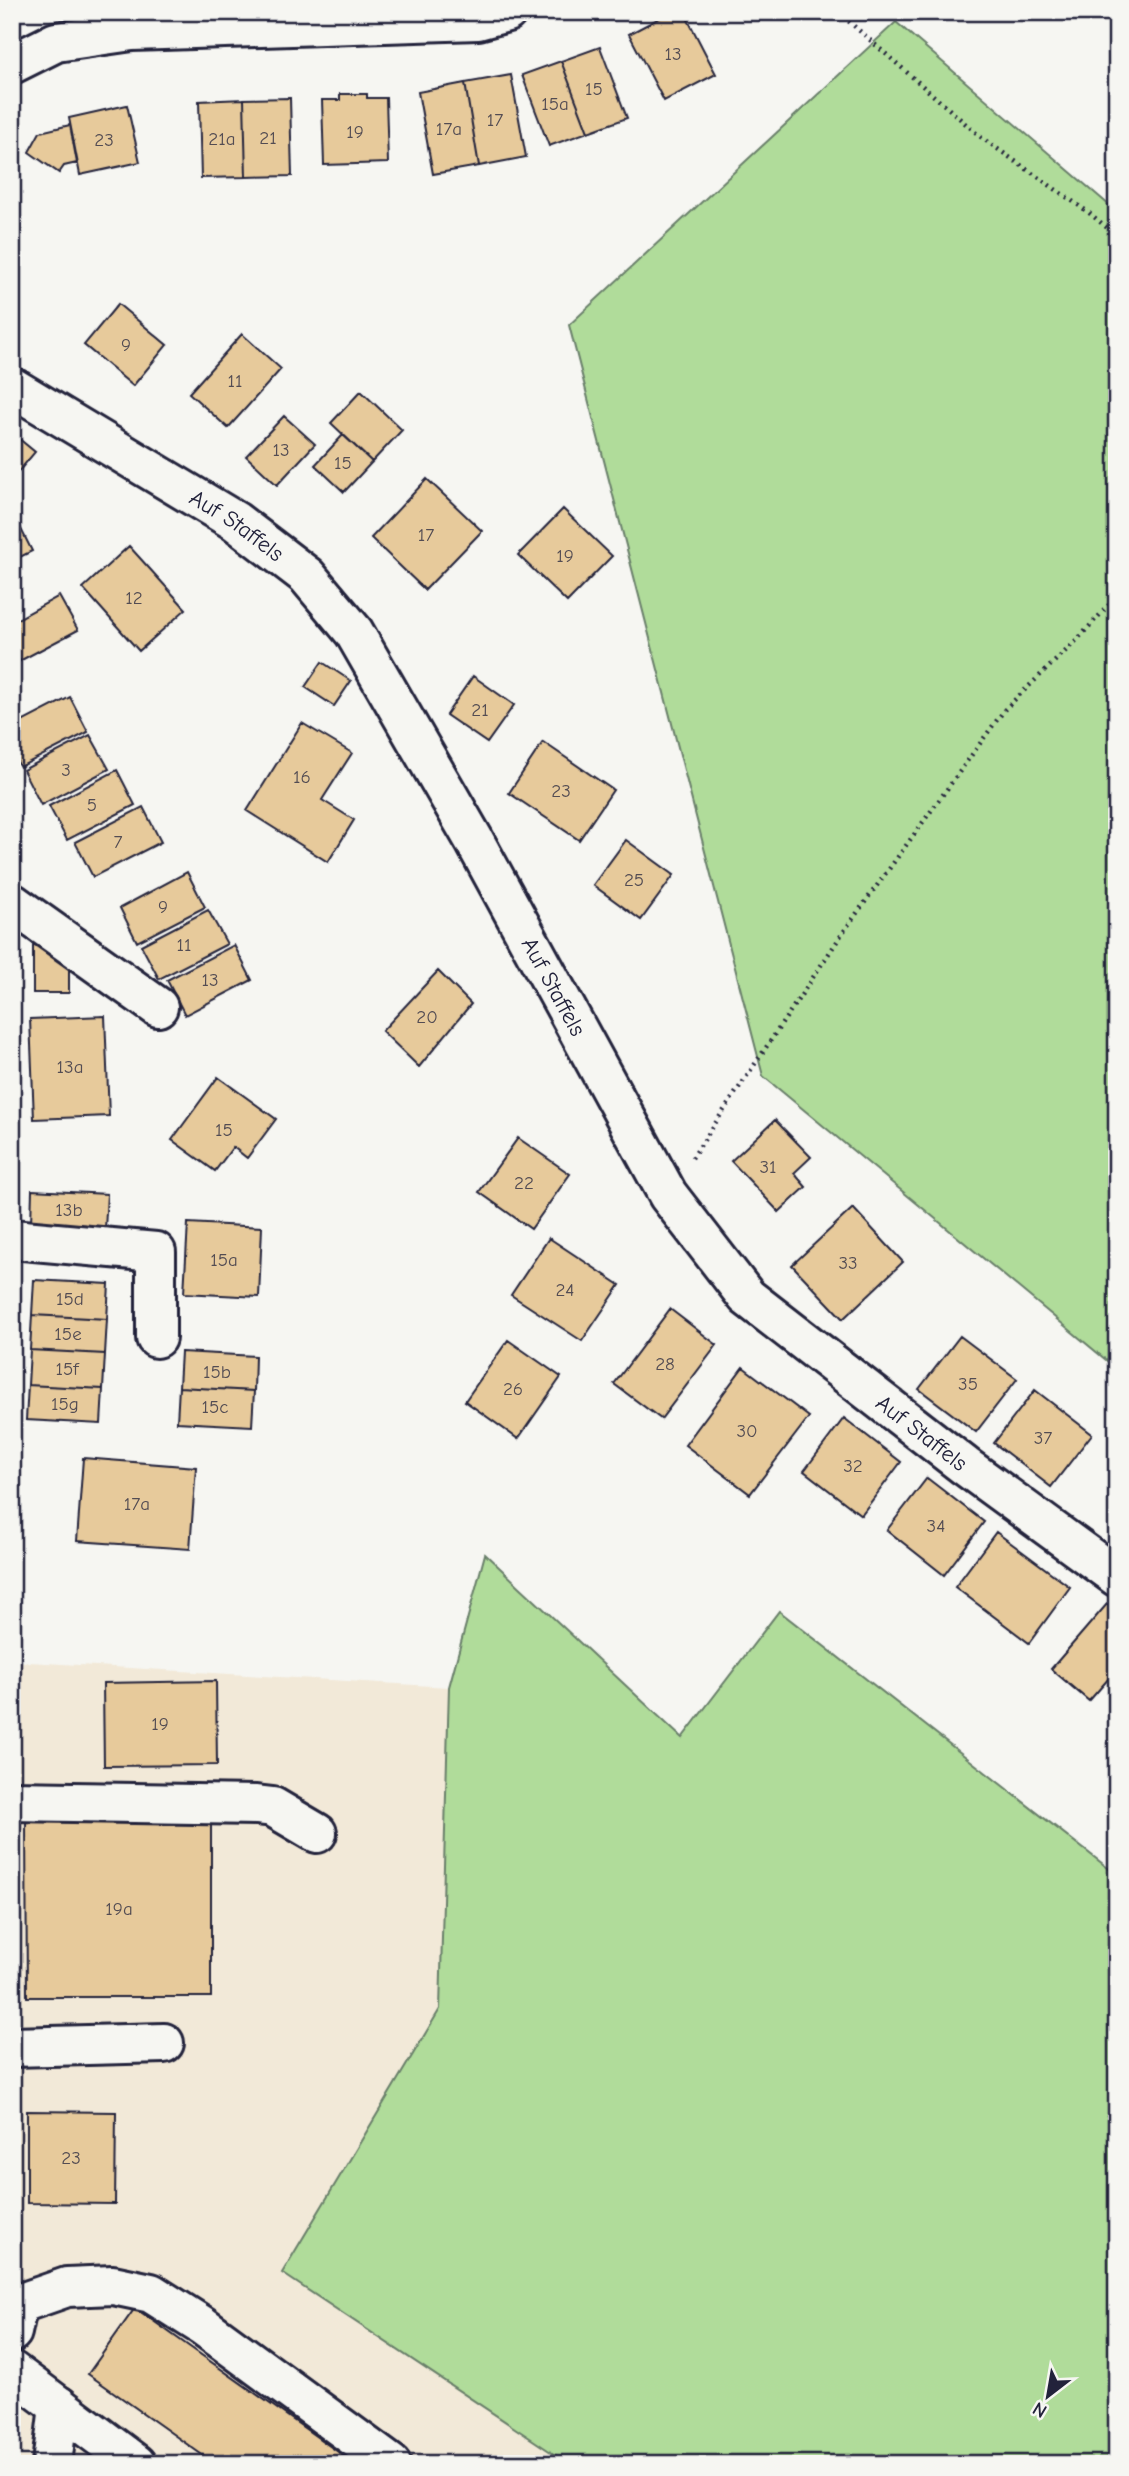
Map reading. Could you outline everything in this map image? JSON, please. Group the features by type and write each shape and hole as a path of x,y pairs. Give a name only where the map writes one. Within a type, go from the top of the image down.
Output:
{"street":[{"path":"12,64 50,27 132,31 478,20 507,12"},
{"name":"Auf Staffels","path":"12,387 235,521 307,576 354,632 474,840 668,1195 747,1297 965,1466 1117,1577"},
{"path":"12,903 158,1007"},
{"path":"12,1239 156,1252 156,1338"},
{"path":"12,1801 256,1805 273,1807 317,1833"},
{"path":"12,2048 164,2043"},
{"path":"12,2332 18,2304 67,2287 113,2285 151,2293 203,2326 391,2464"},
{"path":"12,2371 135,2464"},
{"path":"52,2464 59,2406"}],"path":[{"path":"838,12 982,138 1088,212 1117,236"},
{"path":"668,1195 844,931 1005,709 1076,641 1117,596"}],"shaded area":[{"path":"12,1661 449,1687 440,2009 282,2273 569,2464 12,2464"}],"green space":[{"path":"896,22 1117,212 1117,1369 763,1076 569,325"},
{"path":"485,1554 682,1738 779,1611 1117,1875 1117,2464 569,2464 282,2273 440,2009 449,1687"}],"building":[{"path":"671,12 684,12 716,74 664,101 629,34"},
{"path":"600,47 627,118 588,132 561,61"},
{"path":"561,61 588,132 549,146 522,75"},
{"path":"511,75 526,157 479,166 465,83"},
{"path":"465,83 479,166 433,174 418,92"},
{"path":"340,94 367,94 367,98 386,98 388,163 324,165 322,100 340,100"},
{"path":"290,98 292,176 246,177 244,99"},
{"path":"244,99 246,177 201,178 199,101"},
{"path":"127,105 140,162 80,175 69,118"},
{"path":"70,125 77,163 64,166 59,173 29,152 40,132"},
{"path":"118,304 167,345 133,386 84,345"},
{"path":"242,334 281,369 228,428 189,393"},
{"path":"361,391 402,430 372,462 331,423"},
{"path":"284,416 315,444 277,485 246,456"},
{"path":"12,433 35,452 14,477 12,476"},
{"path":"343,435 372,462 344,492 315,465"},
{"path":"427,479 482,531 425,590 371,538"},
{"path":"563,509 612,556 567,602 518,555"},
{"path":"19,525 32,551 12,561 12,528"},
{"path":"129,546 186,609 139,651 83,588"},
{"path":"59,596 78,630 12,665 12,622"},
{"path":"322,662 351,681 334,706 305,687"},
{"path":"473,676 514,705 487,743 446,715"},
{"path":"70,697 88,732 20,767 12,752 12,727"},
{"path":"302,723 352,753 322,800 354,820 328,862 247,811"},
{"path":"90,735 109,769 41,805 23,770"},
{"path":"543,742 613,790 579,840 509,793"},
{"path":"117,770 135,805 67,840 49,806"},
{"path":"143,807 161,842 93,877 75,842"},
{"path":"626,840 674,875 641,920 593,885"},
{"path":"187,872 205,907 137,942 120,908"},
{"path":"208,910 227,944 159,979 141,945"},
{"path":"42,936 69,955 69,993 33,993 33,945"},
{"path":"234,945 252,980 185,1015 167,980"},
{"path":"438,971 471,1004 419,1067 382,1031"},
{"path":"105,1016 109,1116 34,1119 30,1019"},
{"path":"218,1077 276,1119 247,1158 233,1147 215,1171 172,1140"},
{"path":"775,1120 811,1157 794,1173 806,1187 779,1212 731,1161"},
{"path":"518,1138 570,1174 531,1229 479,1192"},
{"path":"32,1190 107,1194 105,1229 31,1225"},
{"path":"853,1208 903,1262 843,1319 792,1265"},
{"path":"188,1223 262,1227 259,1297 184,1293"},
{"path":"549,1238 620,1285 582,1341 511,1295"},
{"path":"34,1280 109,1284 107,1319 32,1315"},
{"path":"670,1309 717,1345 661,1419 614,1384"},
{"path":"32,1315 107,1319 105,1354 30,1350"},
{"path":"960,1336 1017,1379 976,1432 919,1389"},
{"path":"508,1340 561,1377 518,1439 465,1401"},
{"path":"30,1350 105,1354 103,1389 28,1385"},
{"path":"181,1352 255,1356 254,1391 179,1387"},
{"path":"743,1367 809,1417 750,1494 685,1445"},
{"path":"28,1385 103,1389 101,1424 26,1420"},
{"path":"179,1387 254,1391 252,1426 177,1422"},
{"path":"1035,1390 1092,1434 1051,1487 994,1443"},
{"path":"844,1418 901,1462 861,1515 804,1471"},
{"path":"83,1458 196,1467 190,1549 77,1541"},
{"path":"927,1478 984,1522 944,1575 887,1530"},
{"path":"996,1532 1070,1587 1029,1643 955,1587"},
{"path":"1107,1604 1117,1613 1117,1669 1089,1701 1051,1669"},
{"path":"216,1681 217,1765 104,1766 103,1683"},
{"path":"26,1821 211,1821 211,1997 27,1997"},
{"path":"27,2111 116,2112 115,2204 27,2203"},
{"path":"135,2308 355,2464 215,2464 88,2374"}]}
